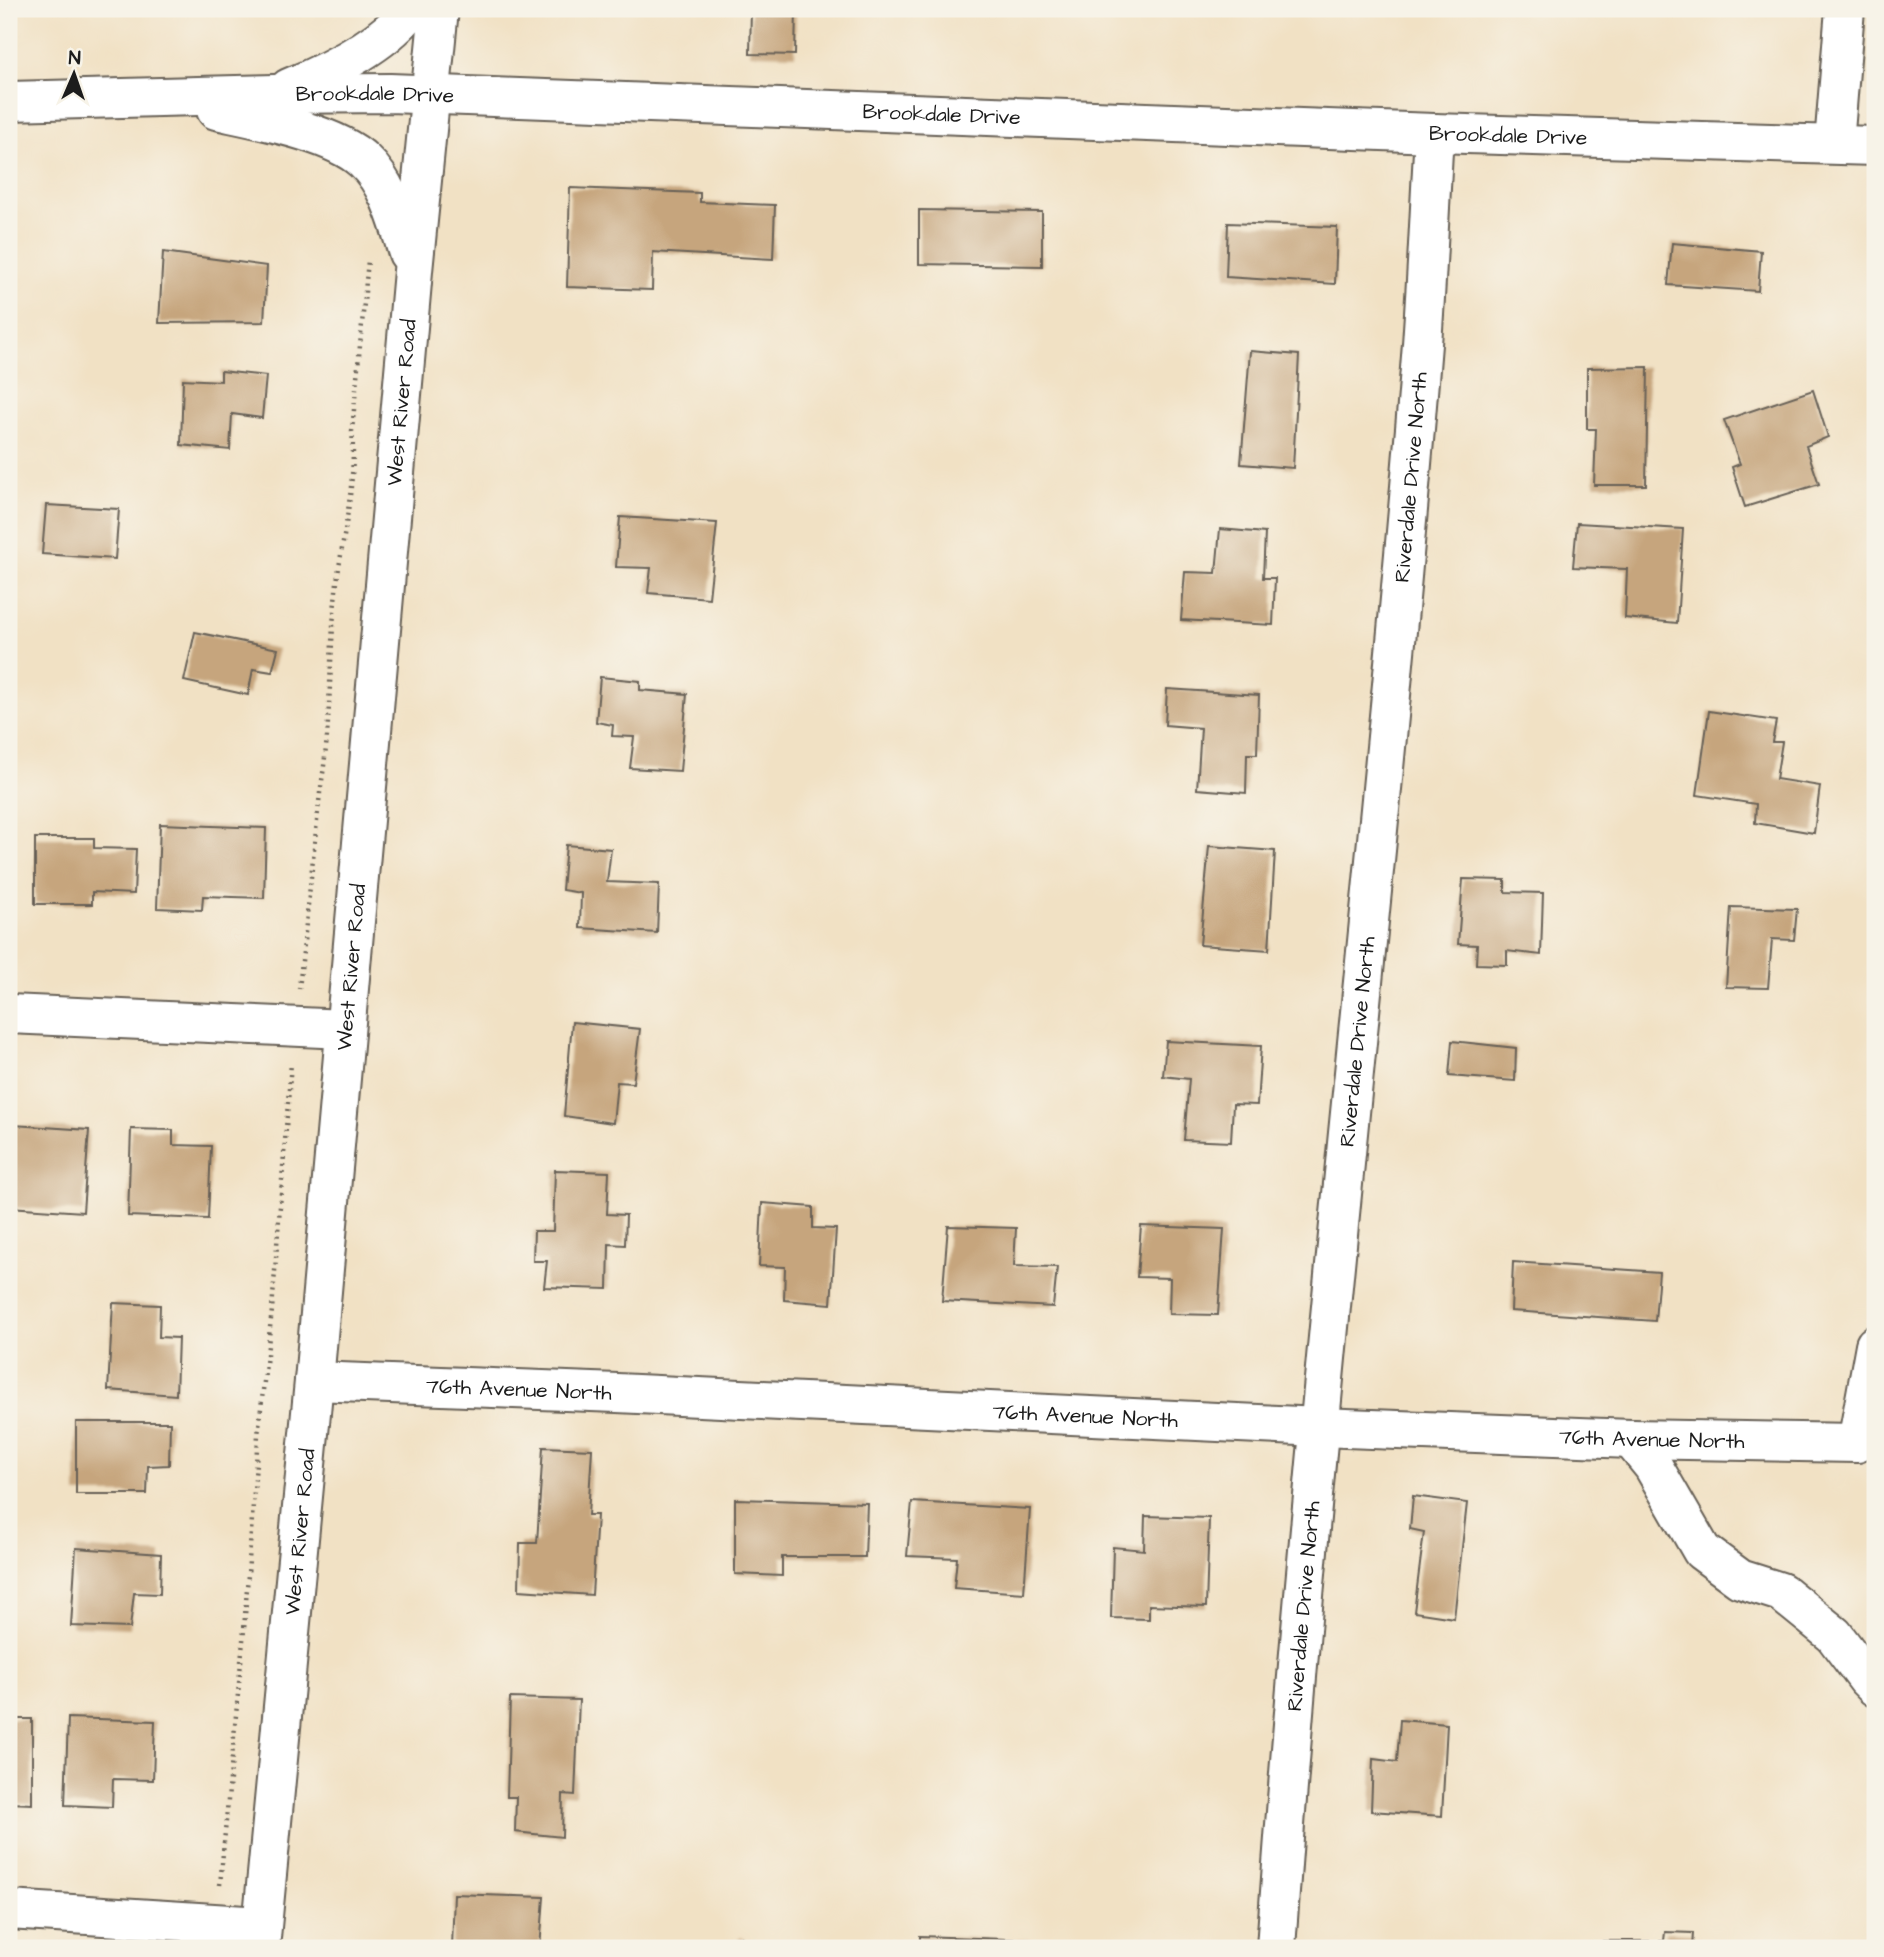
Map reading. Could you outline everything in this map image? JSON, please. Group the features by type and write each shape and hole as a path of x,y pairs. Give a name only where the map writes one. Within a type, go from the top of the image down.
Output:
{"street":[{"path":"274,93 320,75 373,44 411,9"},
{"name":"West River Road","path":"260,1937 314,1381 413,271 439,9"},
{"path":"1834,144 1846,9"},
{"name":"Brookdale Drive","path":"9,101 274,93 430,94 1434,133 1875,146"},
{"path":"162,98 280,124 337,144 354,153 365,162 382,184 395,212 413,271"},
{"name":"Riverdale Drive North","path":"1276,1948 1289,1754 1387,740 1422,340 1434,133"},
{"path":"9,1014 345,1029"},
{"name":"76th Avenue North","path":"314,1381 1320,1427 1631,1439 1857,1443 1875,1345"},
{"path":"1631,1439 1653,1466 1702,1551 1740,1579 1781,1592 1834,1635 1875,1687"},
{"path":"9,1910 260,1937"}],"path":[{"path":"297,1000 325,765 336,587 353,476 352,431 368,255"},
{"path":"220,1895 292,1053"}],"building":[{"path":"751,9 796,9 795,55 750,54"},
{"path":"570,188 700,193 700,202 775,205 773,259 653,252 652,290 567,287"},
{"path":"919,210 1042,212 1042,266 919,264"},
{"path":"1228,223 1337,227 1335,284 1226,277"},
{"path":"1672,243 1761,251 1758,291 1668,285"},
{"path":"163,252 267,266 264,322 159,323"},
{"path":"1250,351 1299,355 1293,468 1241,464"},
{"path":"1648,367 1646,485 1594,485 1596,429 1587,429 1587,368"},
{"path":"221,371 266,376 262,418 232,414 230,450 181,445 183,379 221,381"},
{"path":"1813,390 1828,437 1806,446 1819,484 1745,507 1732,467 1740,464 1724,420"},
{"path":"46,505 119,509 115,559 42,554"},
{"path":"620,517 717,523 709,598 648,593 651,568 616,567"},
{"path":"1577,523 1683,529 1677,623 1625,618 1627,569 1573,567"},
{"path":"1220,529 1265,533 1263,578 1275,578 1273,625 1181,620 1185,572 1216,573"},
{"path":"195,632 278,649 272,672 253,669 248,695 184,681"},
{"path":"600,677 640,681 640,690 687,694 680,771 630,768 634,737 612,736 613,725 596,722"},
{"path":"1167,689 1259,695 1257,754 1247,754 1246,793 1197,789 1201,728 1165,725"},
{"path":"1709,711 1776,721 1772,742 1782,742 1776,779 1820,786 1814,833 1755,823 1756,804 1697,795"},
{"path":"160,824 266,828 264,898 203,896 202,910 157,908"},
{"path":"35,838 94,838 94,848 136,849 134,894 92,892 92,904 35,904"},
{"path":"566,845 611,849 607,882 659,884 657,933 580,928 581,893 562,890"},
{"path":"1209,846 1275,851 1269,950 1200,945"},
{"path":"1463,879 1505,880 1505,892 1543,893 1541,955 1507,951 1507,965 1476,964 1477,945 1458,944"},
{"path":"1731,907 1797,909 1794,940 1772,939 1768,988 1726,987"},
{"path":"572,1022 640,1029 633,1083 617,1082 613,1123 564,1116"},
{"path":"1166,1041 1261,1046 1257,1105 1233,1104 1231,1142 1184,1140 1189,1079 1163,1076"},
{"path":"1452,1041 1516,1048 1515,1081 1449,1076"},
{"path":"13,1125 89,1130 83,1212 9,1207"},
{"path":"131,1129 173,1130 173,1145 211,1146 208,1219 128,1216"},
{"path":"555,1170 609,1172 607,1214 626,1215 625,1245 609,1244 608,1289 544,1287 547,1261 533,1261 534,1231 553,1231"},
{"path":"762,1203 813,1207 813,1228 836,1229 831,1304 784,1300 785,1267 759,1266"},
{"path":"948,1226 1016,1228 1014,1266 1057,1267 1053,1307 942,1301"},
{"path":"1141,1226 1224,1229 1218,1315 1169,1314 1170,1278 1137,1277"},
{"path":"1513,1262 1659,1272 1655,1321 1511,1311"},
{"path":"113,1303 160,1305 159,1337 178,1338 176,1395 108,1390"},
{"path":"76,1422 170,1422 169,1465 148,1466 147,1494 76,1494"},
{"path":"543,1447 592,1449 588,1515 597,1515 592,1595 519,1590 520,1543 537,1543"},
{"path":"1413,1496 1467,1503 1454,1618 1414,1612 1424,1532 1410,1529"},
{"path":"735,1499 867,1503 865,1557 782,1557 782,1576 735,1574"},
{"path":"912,1502 1030,1509 1024,1593 954,1588 957,1558 907,1556"},
{"path":"1145,1516 1209,1518 1206,1607 1149,1605 1149,1619 1111,1618 1113,1547 1144,1550"},
{"path":"76,1548 161,1554 160,1594 134,1593 130,1628 71,1626"},
{"path":"510,1698 579,1700 575,1795 563,1794 562,1837 515,1832 516,1797 507,1797"},
{"path":"68,1718 155,1721 153,1780 113,1779 112,1807 65,1805"},
{"path":"9,1719 32,1719 32,1804 9,1803"},
{"path":"1400,1720 1447,1724 1442,1816 1371,1811 1373,1759 1397,1762"},
{"path":"454,1894 544,1897 540,1948 452,1948"},
{"path":"1665,1932 1693,1933 1692,1948 1603,1948 1603,1941 1664,1941"},
{"path":"920,1936 1031,1940 1030,1948 920,1948"},
{"path":"741,1937 755,1948 732,1948"}]}
